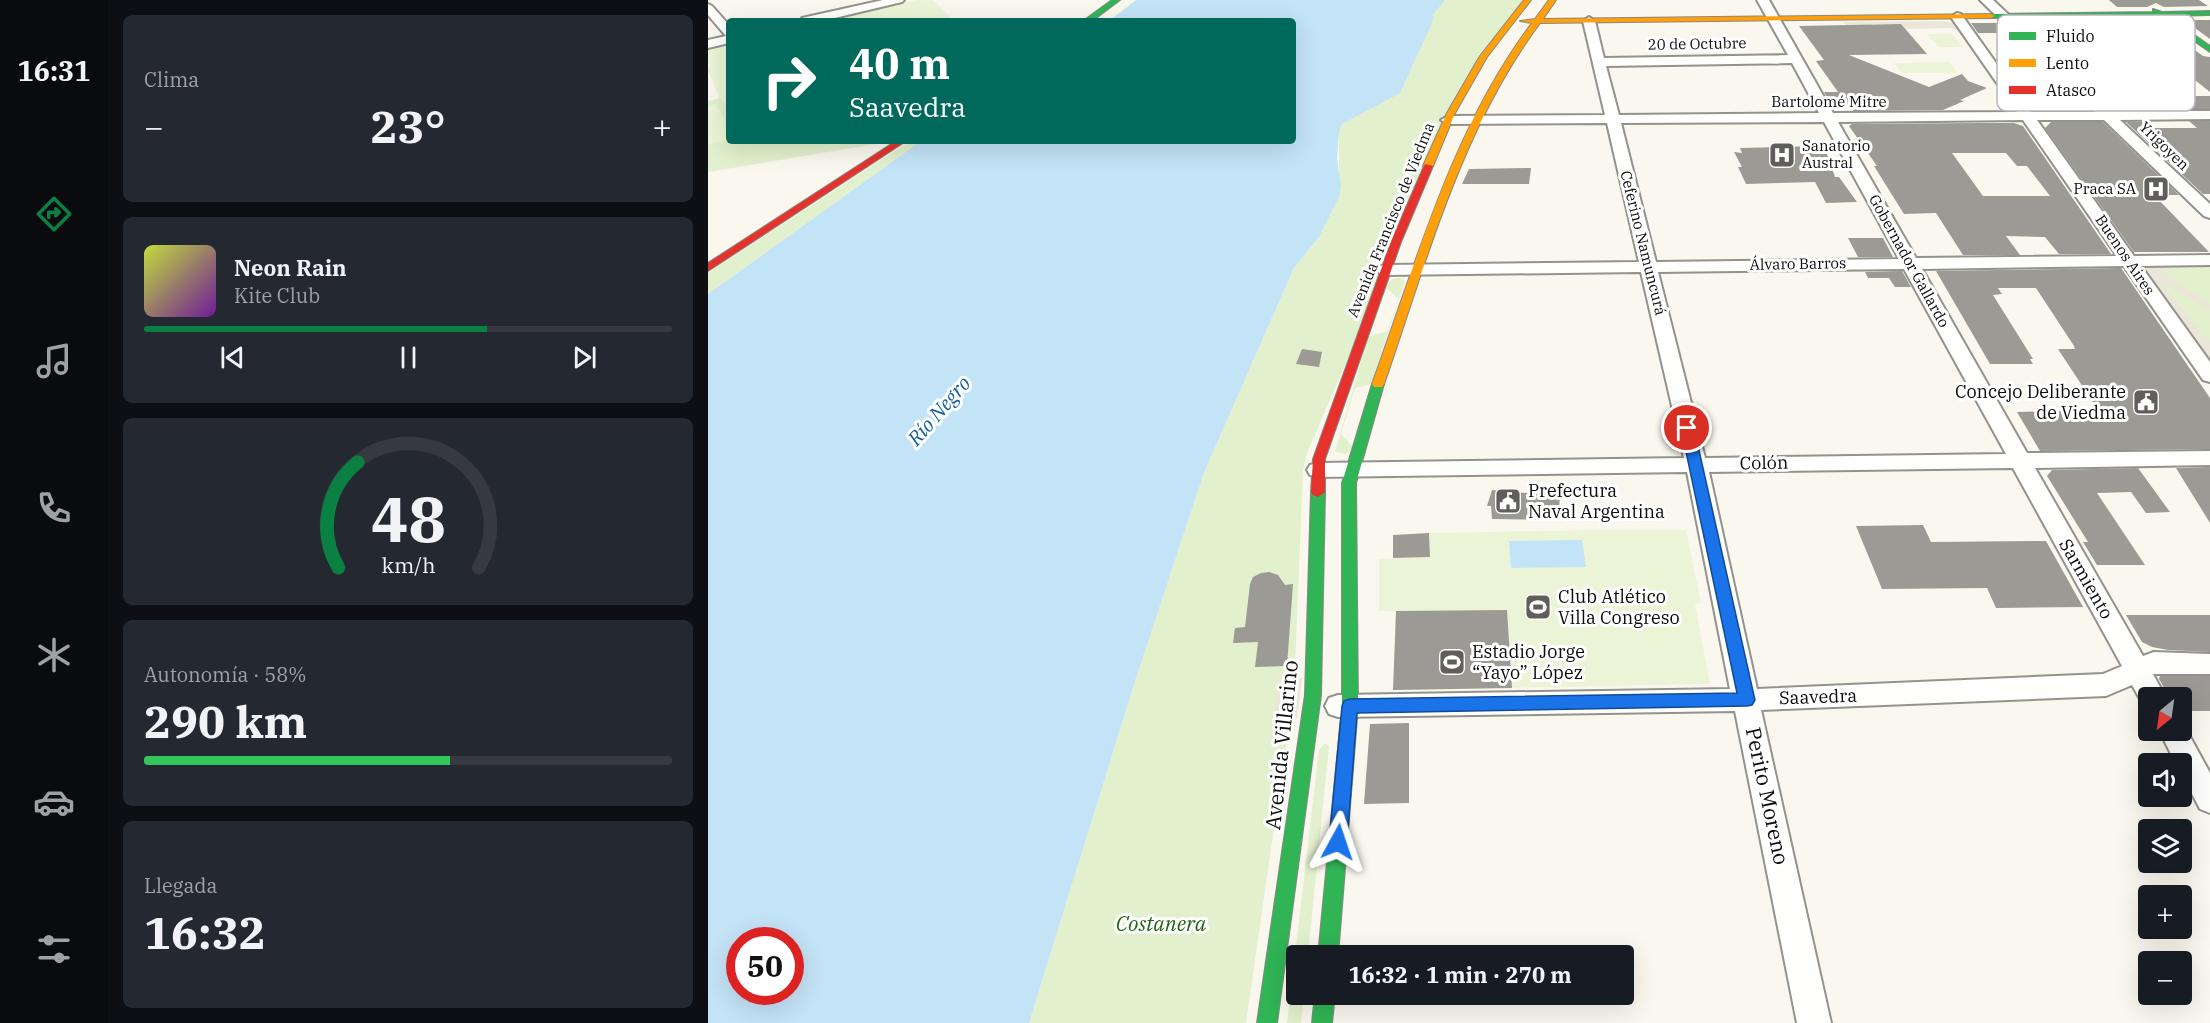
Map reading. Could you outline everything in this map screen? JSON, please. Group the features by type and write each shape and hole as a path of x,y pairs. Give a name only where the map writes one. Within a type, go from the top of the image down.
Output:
{"main road":[{"path":"1091,18 1117,0"},
{"name":"Avenida Francisco de Viedma","path":"1318,470 1322,448 1386,270 1448,120 1484,56 1528,0"},
{"path":"1329,945 1350,706 1349,483 1377,385 1448,186 1477,120 1512,55 1553,0"},
{"path":"2142,0 2160,14"},
{"path":"2082,15 2210,13"},
{"path":"1511,21 1997,16"},
{"path":"2195,39 2210,50"},
{"path":"708,268 897,144"},
{"name":"Avenida Villarino","path":"1267,1023 1312,704 1318,470"},
{"path":"1322,1023 1324,1005"}],"street":[{"path":"819,18 898,0"},
{"name":"Gobernador Gallardo","path":"1763,0 1911,262 2018,460"},
{"name":"Yrigoyen","path":"1963,16 1988,2 2003,15"},
{"path":"708,8 726,29"},
{"name":"Buenos Aires","path":"1963,16 1997,69"},
{"name":"Ceferino Namuncurá","path":"1589,21 1696,464"},
{"path":"708,44 726,40"},
{"name":"20 de Octubre","path":"1599,62 1796,59"},
{"name":"Buenos Aires","path":"2024,111 2210,376"},
{"name":"Yrigoyen","path":"2104,111 2210,213"},
{"name":"Bartolomé Mitre","path":"1448,120 2210,115"},
{"name":"Álvaro Barros","path":"1386,270 2210,260"},
{"name":"Colón","path":"1318,470 2210,458"},
{"name":"Sarmiento","path":"2018,460 2147,687"},
{"name":"Perito Moreno","path":"1696,464 1814,1023"},
{"name":"Saavedra","path":"1312,704 1350,706 1747,700 2106,685 2154,662 2210,664"},
{"path":"2178,741 2210,800"}],"green space":[{"path":"917,0 933,0 951,18 838,18"},
{"name":"Costanera","path":"1445,0 1523,0 1479,55 1307,453 1303,472 1294,689 1246,1023 1029,1023 1136,678 1205,470 1294,268 1319,237 1339,177 1339,132 1342,124"},
{"path":"1927,34 1951,34 1963,47 1938,47"},
{"path":"726,44 726,106 712,80 708,48"},
{"path":"726,47 726,144 876,144 708,172 708,101 720,98 708,70"},
{"path":"1949,62 1958,73 1902,73 1894,63"},
{"path":"716,104 726,122 726,141 708,145 708,106"},
{"path":"905,144 917,144 708,294 708,273"},
{"path":"2210,265 2210,369 2143,267"},
{"path":"1399,278 1405,281 1371,384 1355,388 1341,434 1353,447 1346,454 1335,452 1368,337 1387,331 1399,299 1386,288 1392,279"},
{"name":"Club Atlético Villa Congreso","path":"1686,530 1701,603 1695,604 1710,684 1393,690 1396,611 1379,611 1379,559 1430,557 1429,533"},
{"path":"1325,743 1329,746 1309,945 1296,945 1319,750"},
{"path":"1289,1005 1303,1005 1301,1023 1287,1023"}],"shaded area":[{"path":"1944,21 1953,23 1958,30 1949,28 1905,29 1900,24 1873,24 1850,30 1843,22"},
{"path":"2210,265 2210,268 2171,268 2164,274 2210,304 2210,310 2161,282 2206,339 2210,339 2210,369 2141,270 2151,267"},
{"path":"1279,677 1302,678 1297,718 1273,718"}],"water":[{"name":"Río Negro","path":"1136,0 1445,0 1433,15 1432,23 1400,93 1342,124 1339,132 1337,159 1341,186 1339,197 1319,237 1294,268 1205,470 1136,678 1029,1023 708,1023 708,294 917,144 1296,144 1296,18 1113,18"},
{"path":"1582,540 1586,567 1511,568 1509,541"}],"building":[{"path":"2109,0 2199,0 2208,6 2164,7 2156,3 2147,7 2117,7"},
{"path":"2195,20 2210,20 2210,39 2195,28"},
{"path":"1971,23 1997,23 1997,33 1978,33"},
{"path":"1901,24 1927,54 1849,55 1929,87 1962,74 1968,81 1987,88 1943,110 1854,111 1828,99 1824,92 1838,92 1816,61 1824,60 1799,26"},
{"path":"2195,50 2203,56 2210,57 2210,92 2195,80"},
{"path":"2195,96 2210,96 2210,109 2195,109"},
{"path":"2189,121 2210,121 2210,194 2203,194 2126,122 2143,122 2150,128 2197,128"},
{"path":"2051,122 2103,122 2179,195 2154,195 2209,252 2134,252 2045,128"},
{"path":"2014,123 2023,126 2111,254 2059,254 2045,237 2006,236 2020,255 1963,255 1936,213 1904,214 1874,166 1877,166 1849,126 1852,124","holes":["1952,153 2006,153 2017,166 2027,166 2050,196 1983,196"]},
{"path":"1819,146 1822,154 1827,154 1835,177 1839,177 1857,202 1826,203 1815,182 1746,184 1738,167 1742,167 1734,152 1742,153 1740,148"},
{"path":"1531,168 1529,184 1462,184 1469,169"},
{"path":"1848,238 1883,238 1893,257 1858,257"},
{"path":"2121,268 2210,398 2210,449 2040,451 2017,412 2098,410 2058,349 2075,349 2074,346 2036,288 1998,288 2002,294 1993,295 2033,359 2030,359 2033,364 1990,364 1936,271"},
{"path":"1902,271 1911,287 1895,287 1889,278 1868,278 1865,272"},
{"path":"1302,349 1322,352 1319,367 1296,364"},
{"path":"2210,467 2210,523 2176,468"},
{"path":"2138,468 2170,512 2146,513 2131,492 2097,493 2145,565 2097,565 2083,542 2088,542 2047,476 2052,470"},
{"name":"Prefectura Naval Argentina","path":"1492,490 1560,496 1558,520 1492,519 1491,506 1487,506"},
{"path":"1923,525 1931,542 2046,541 2083,607 1996,608 1987,588 1882,589 1856,526"},
{"path":"1429,533 1430,557 1393,558 1393,535"},
{"path":"1269,572 1278,575 1285,585 1293,584 1287,666 1255,667 1258,642 1233,643 1235,628 1245,627 1250,584 1253,577"},
{"name":"Estadio Jorge “Yayo” López","path":"1507,610 1512,688 1393,690 1396,611"},
{"path":"2126,615 2210,615 2210,652 2152,647 2142,642"},
{"path":"2160,676 2210,676 2210,711 2192,711 2192,687 2164,687 2159,679"},
{"path":"1409,723 1409,803 1364,804 1370,724"}],"traffic: fast":[{"path":"1091,18 1117,0"},
{"path":"2155,10 2162,15"},
{"path":"2064,15 2210,13"},
{"path":"1991,16 1997,16"},
{"path":"2195,39 2210,50"},
{"path":"1329,945 1350,706 1349,483 1378,384"},
{"path":"1267,1023 1313,695 1318,492"},
{"path":"1322,1023 1324,1005"}],"traffic: slow":[{"path":"1428,166 1451,113 1484,56 1528,0"},
{"path":"1378,384 1448,186 1480,111 1512,55 1553,0"},
{"path":"1524,21 1991,16"}],"traffic: jam":[{"path":"708,268 897,144"},
{"path":"1318,492 1319,459 1396,242 1428,166"}],"place":[{"name":"Sanatorio Austral","path":"1782,155"},
{"name":"Praca SA","path":"2156,189"},
{"name":"Concejo Deliberante de Viedma","path":"2146,402"},
{"name":"Prefectura Naval Argentina","path":"1508,501"},
{"name":"Club Atlético Villa Congreso","path":"1538,607"},
{"name":"Estadio Jorge “Yayo” López","path":"1452,662"}],"route":[{"path":"1338,842 1350,706 1747,700 1687,428"}]}
